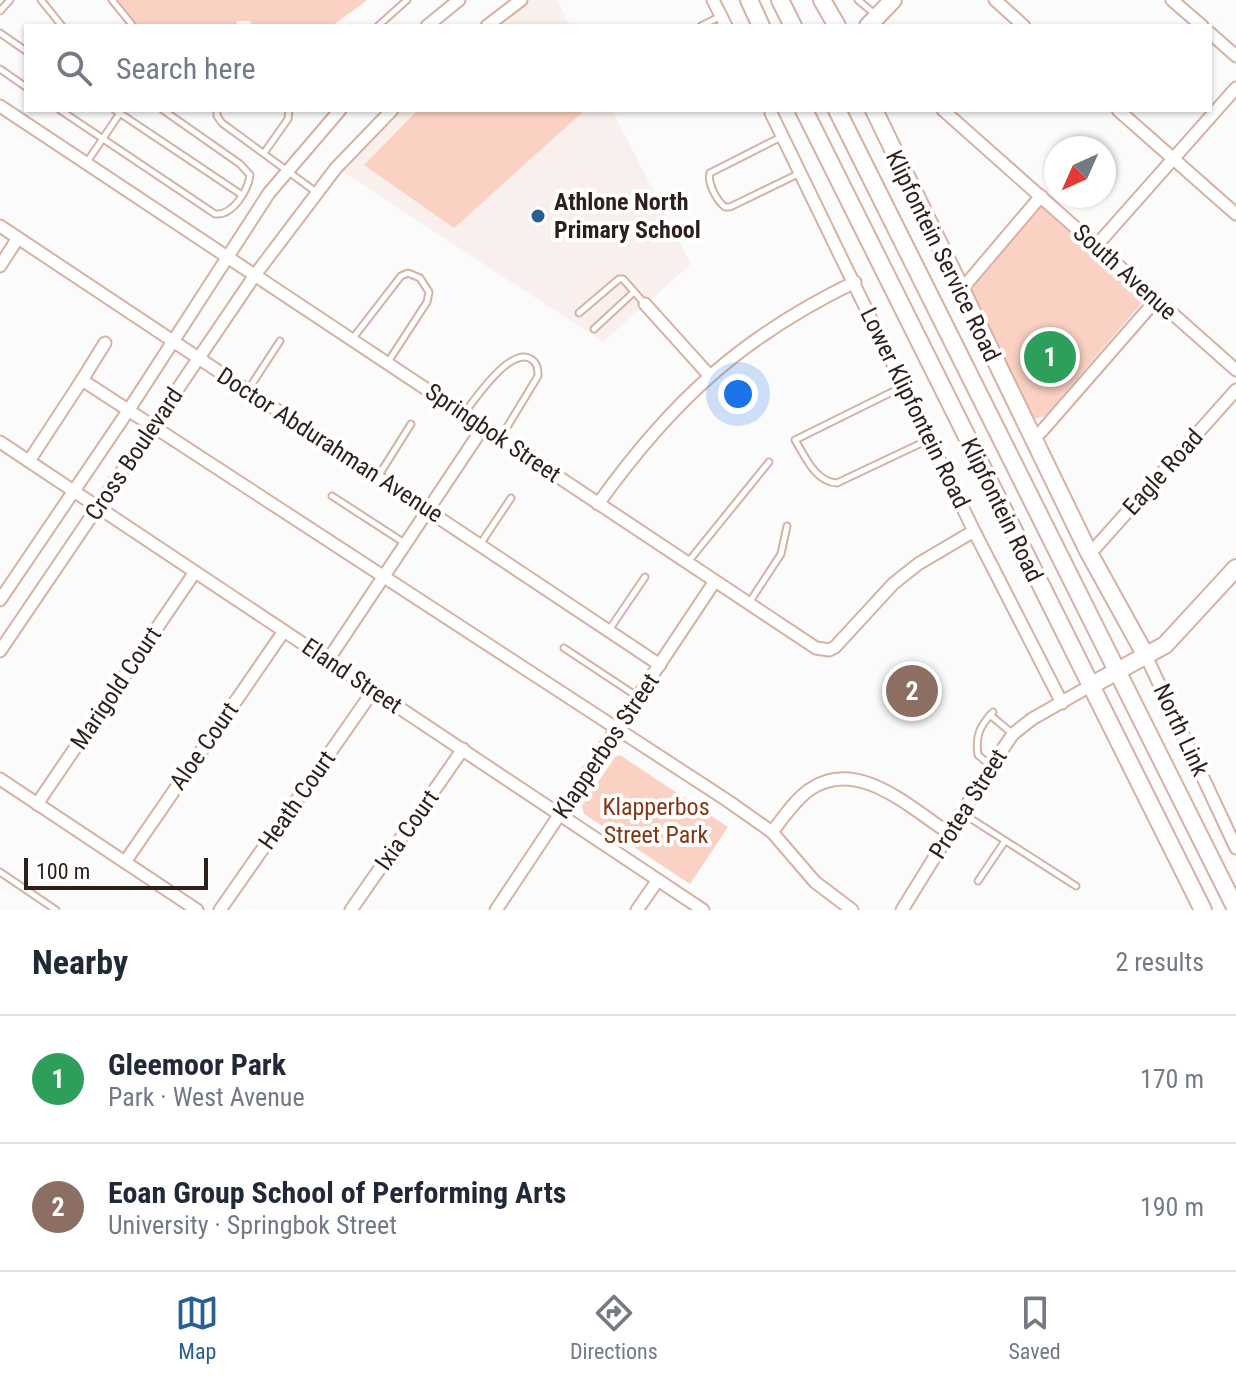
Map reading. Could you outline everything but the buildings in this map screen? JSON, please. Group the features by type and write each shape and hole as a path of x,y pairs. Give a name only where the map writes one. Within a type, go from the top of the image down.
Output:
{"main road":[{"path":"749,0 760,24"},
{"path":"780,0 792,24"},
{"path":"873,22 893,0"},
{"path":"823,1 836,24"},
{"name":"Klipfontein Road","path":"805,112 1203,910"},
{"name":"Klipfontein Road","path":"838,112 1236,909"},
{"name":"Klipfontein Service Road","path":"875,112 1088,551 1146,656"},
{"path":"1090,686 1173,638 1236,568"}],"street":[{"path":"429,24 459,0"},
{"path":"490,24 521,0"},
{"path":"713,0 724,21"},
{"path":"995,0 1022,24"},
{"path":"1172,0 1200,24"},
{"path":"1212,35 1236,56"},
{"path":"1096,246 1236,88"},
{"name":"Springbok Street","path":"0,106 808,644 829,650 840,644 873,603 893,584 918,564 974,531"},
{"name":"Cross Boulevard","path":"0,600 128,411 269,193 338,112"},
{"name":"Cross Boulevard","path":"0,651 255,275 336,168 390,112"},
{"name":"South Avenue","path":"945,112 1236,370"},
{"path":"1120,112 1236,214"},
{"name":"Lower Klipfontein Road","path":"771,113 974,531 1062,703"},
{"path":"958,287 968,282 1041,196"},
{"name":"Doctor Abdurahman Avenue","path":"0,226 660,665"},
{"path":"0,266 18,238"},
{"path":"598,504 661,423 709,375 783,320 855,282"},
{"path":"1032,436 1041,432 1156,300"},
{"path":"645,304 709,375"},
{"path":"29,461 105,343"},
{"path":"82,380 728,801 772,832 815,882 852,910"},
{"name":"Eagle Road","path":"1088,551 1096,547 1236,390"},
{"path":"328,660 484,426"},
{"name":"Eland Street","path":"0,442 703,910"},
{"name":"Marigold Court","path":"37,804 195,572"},
{"name":"Klapperbos Street","path":"496,910 715,581"},
{"name":"Aloe Court","path":"125,862 284,631"},
{"name":"North Link","path":"1146,656 1236,848"},
{"name":"Protea Street","path":"902,910 1013,734 1032,719 1090,686"},
{"name":"Heath Court","path":"220,910 373,691"},
{"name":"Ixia Court","path":"351,910 463,749"},
{"path":"772,832 807,791 821,783 851,778 870,783 949,833"},
{"path":"0,779 197,910"},
{"path":"637,910 658,880"}],"lane":[{"path":"0,11 10,0"},
{"path":"41,0 60,24"},
{"path":"112,0 131,24"},
{"path":"380,24 407,0"},
{"path":"858,0 873,22"},
{"path":"0,33 24,50"},
{"path":"0,69 24,86"},
{"path":"63,112 215,214 228,212 250,179 246,170 166,112"},
{"path":"86,163 117,112 242,195"},
{"path":"217,112 222,123 317,192"},
{"path":"264,153 288,119 289,112"},
{"path":"783,136 712,171 709,181 720,204 727,208 800,172"},
{"path":"352,339 401,276 408,273 420,278 429,292 427,302 387,363"},
{"path":"579,313 619,279 645,304"},
{"path":"594,329 634,292"},
{"path":"248,390 280,341"},
{"path":"464,413 506,364 516,357 530,358 535,363 538,376 501,438"},
{"path":"905,386 795,440 816,474 824,481 837,483 931,439"},
{"path":"378,476 411,424"},
{"path":"687,562 769,462"},
{"path":"332,496 407,544"},
{"path":"480,544 511,498"},
{"path":"749,604 781,554 787,526"},
{"path":"609,631 645,577"},
{"path":"564,648 639,698"},
{"path":"991,766 975,756 977,732 991,714 1013,734"},
{"path":"962,813 1076,886"},
{"path":"978,881 1005,841"},
{"path":"0,872 56,910"}],"shaded area":[{"path":"521,0 557,0 569,24 490,24"},
{"name":"Athlone North Primary School","path":"390,112 613,112 691,264 603,342 337,168"}],"green space":[{"path":"118,0 367,0 335,24 252,24 250,21 237,21 236,24 136,24"},
{"path":"416,112 583,112 454,228 364,165"},
{"path":"1041,203 1146,298 1045,416 1034,419 970,286"},
{"name":"Klapperbos Street Park","path":"620,755 728,827 690,884 584,814 582,806 615,757"}],"place":[{"name":"Athlone North Primary School","path":"538,216"},
{"name":"Gleemoor Park","path":"1050,357"},
{"name":"Eoan Group School of Performing Arts","path":"912,691"}]}
